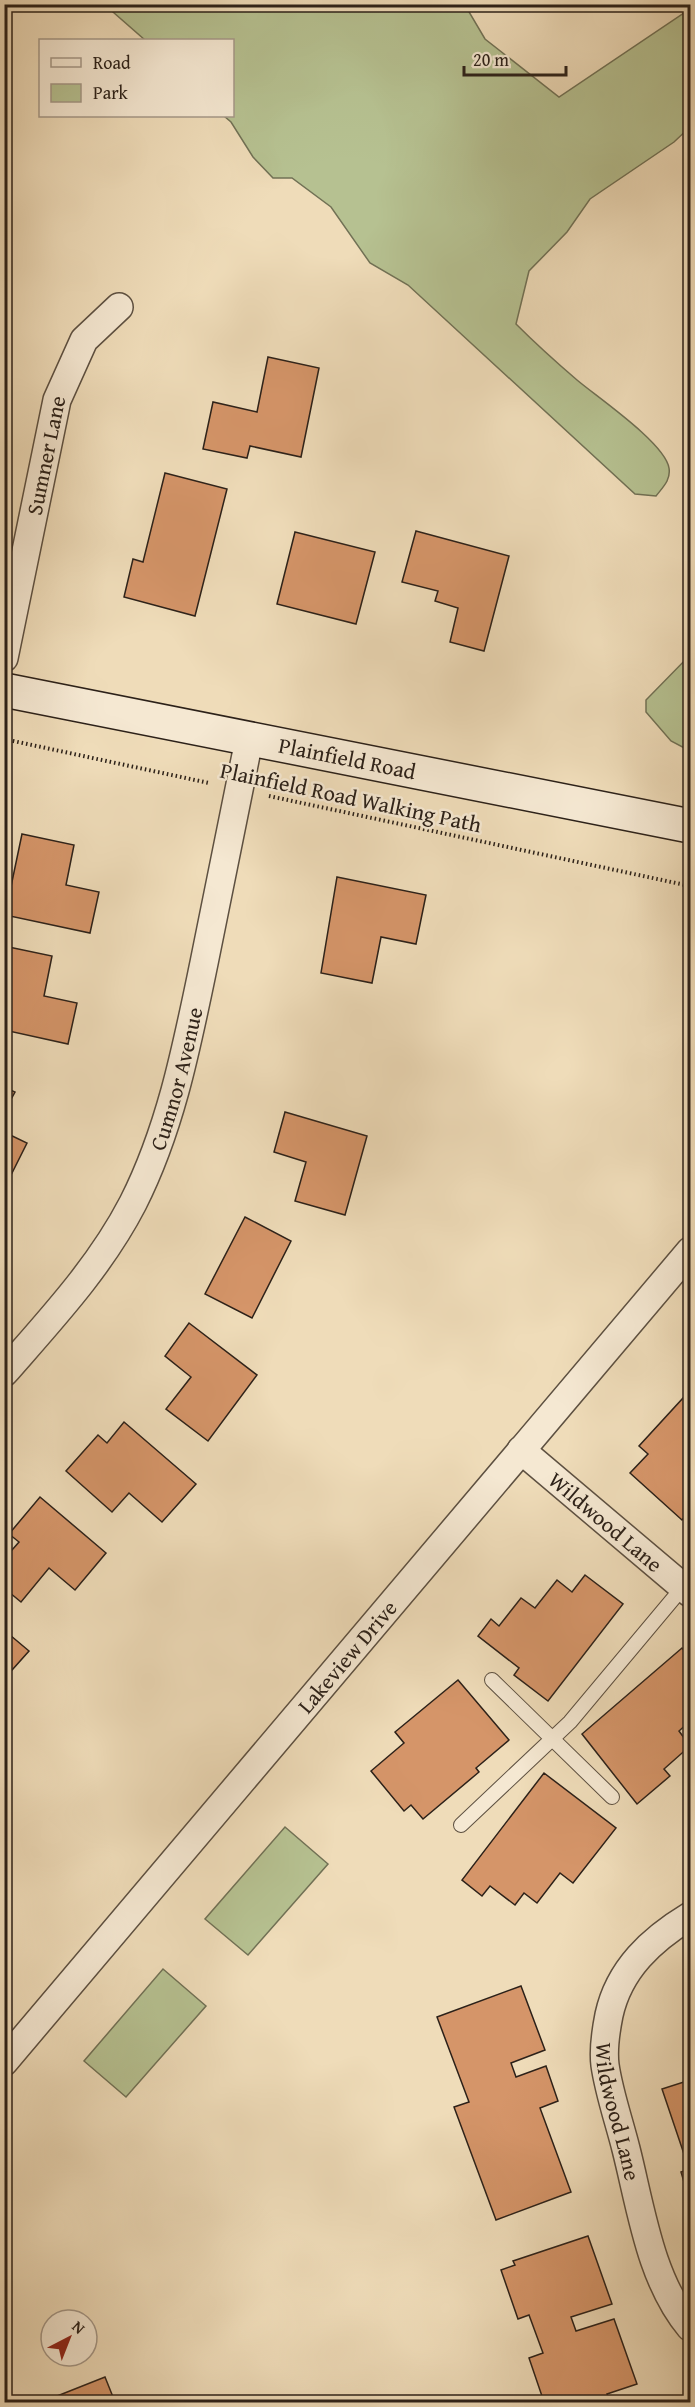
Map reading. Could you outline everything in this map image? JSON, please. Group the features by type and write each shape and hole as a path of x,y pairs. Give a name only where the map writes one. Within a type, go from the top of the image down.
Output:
{"main road":[{"name":"Plainfield Road","path":"4,690 690,826"}],"street":[{"name":"Sumner Lane","path":"4,658 57,400 84,340 119,307"},
{"name":"Cumnor Avenue","path":"4,1373 78,1289 103,1254 132,1204 151,1164 164,1129 186,1049 249,740"},
{"name":"Lakeview Drive","path":"4,2062 690,1251"},
{"name":"Wildwood Lane","path":"521,1450 687,1590"},
{"name":"Wildwood Lane","path":"690,1916 663,1933 631,1966 609,2013 605,2064 653,2252 676,2309 690,2327"}],"lane":[{"path":"461,1825 553,1739 687,1590"},
{"path":"492,1680 612,1797"}],"path":[{"name":"Plainfield Road Walking Path","path":"4,739 690,886"}],"green space":[{"path":"105,5 465,5 485,39 559,97 690,9 690,127 674,142 590,199 567,232 529,271 516,324 569,373 656,446 665,458 669,476 656,496 635,494 408,285 370,263 331,207 292,178 273,178 253,157 231,122 225,117 234,117 234,39 144,39"},
{"path":"690,655 690,751 671,741 646,712 646,700"},
{"path":"285,1827 328,1864 248,1955 205,1919"},
{"path":"163,1969 206,2006 126,2097 84,2061"}],"building":[{"path":"268,357 319,368 301,457 250,446 247,458 203,449 213,402 257,412"},
{"path":"165,473 227,489 195,616 124,597 133,559 143,562"},
{"path":"416,531 509,556 484,651 450,642 458,608 435,601 438,591 402,582"},
{"path":"295,532 375,552 356,624 277,604"},
{"path":"22,834 74,845 66,885 99,892 90,933 5,915"},
{"path":"337,877 426,895 416,944 381,937 372,983 321,973"},
{"path":"4,946 52,956 44,996 77,1003 68,1044 4,1030"},
{"path":"4,1087 15,1092 4,1112"},
{"path":"285,1112 367,1136 345,1215 295,1201 306,1162 274,1152"},
{"path":"4,1132 27,1143 8,1181 4,1179"},
{"path":"245,1217 291,1241 252,1318 205,1294"},
{"path":"189,1323 257,1375 208,1441 166,1409 191,1377 165,1356"},
{"path":"684,1397 690,1404 690,1511 682,1520 630,1473 648,1454 639,1446"},
{"path":"124,1422 196,1484 162,1522 129,1493 112,1512 66,1471 98,1435 107,1443"},
{"path":"40,1497 106,1553 75,1590 49,1568 21,1602 4,1588 4,1559 19,1542 9,1534"},
{"path":"585,1575 623,1604 548,1701 514,1675 519,1668 478,1636 491,1619 499,1626 521,1598 535,1608 557,1580 572,1592"},
{"path":"4,1630 29,1651 4,1679"},
{"path":"682,1648 690,1658 690,1668 687,1671 690,1675 690,1721 679,1731 690,1746 664,1769 670,1776 637,1804 582,1734"},
{"path":"458,1680 509,1740 476,1768 479,1772 423,1819 411,1805 404,1811 371,1771 404,1743 395,1732"},
{"path":"544,1773 616,1828 573,1883 560,1873 537,1903 524,1893 515,1905 490,1886 482,1896 462,1880"},
{"path":"521,1986 545,2050 511,2063 516,2077 546,2066 558,2101 540,2108 571,2192 496,2220 454,2107 469,2102 437,2017"},
{"path":"690,2080 690,2152 684,2154 662,2089"},
{"path":"690,2169 690,2202 681,2172"},
{"path":"588,2236 612,2304 571,2317 576,2331 614,2319 637,2384 607,2394 610,2401 606,2402 544,2402 529,2358 543,2353 529,2315 518,2319 501,2270 515,2265 513,2261"},
{"path":"105,2377 115,2402 42,2402"}]}
